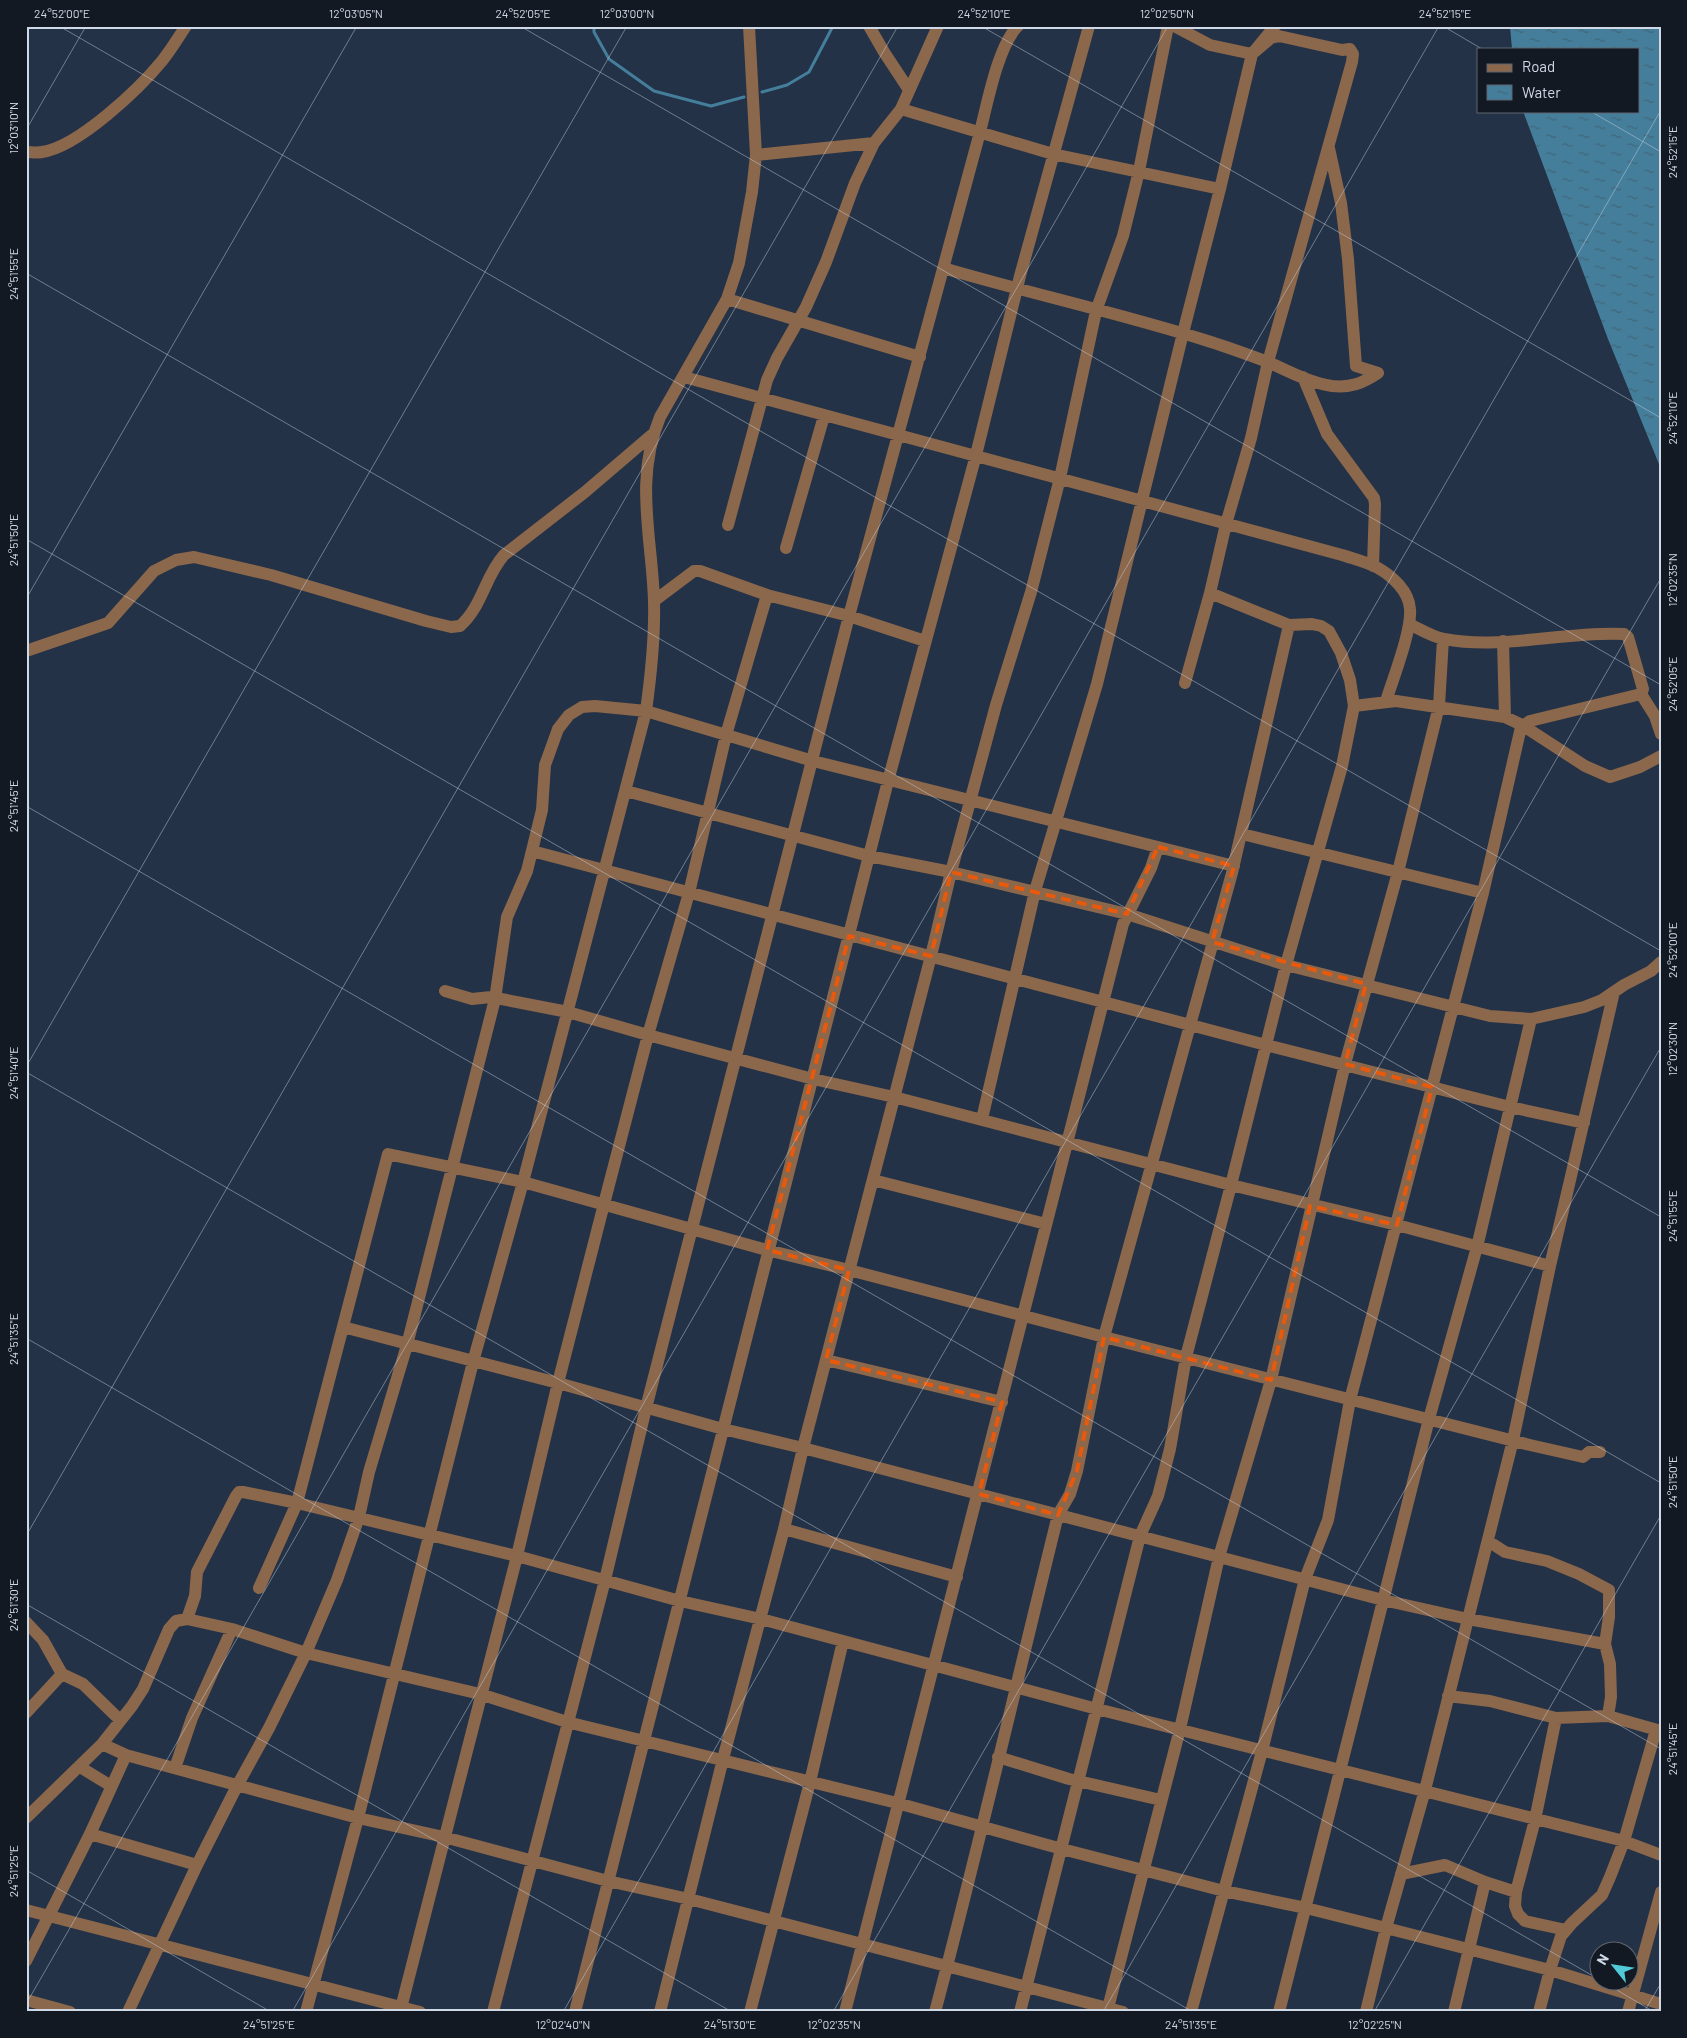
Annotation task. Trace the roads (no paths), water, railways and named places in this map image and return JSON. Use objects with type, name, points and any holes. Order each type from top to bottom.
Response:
[{"type":"street","points":[[26,152],[42,152],[61,146],[86,132],[132,92],[162,61],[186,26]]},
{"type":"street","points":[[306,2012],[431,1535],[473,1362],[606,871],[646,711],[651,675],[654,601],[646,519],[646,476],[654,433],[660,417],[727,299],[738,263],[752,192],[756,155],[749,26]]},
{"type":"street","points":[[870,26],[884,52],[909,90]]},
{"type":"street","points":[[728,525],[767,380],[777,358],[799,321],[826,262],[855,183],[874,143],[900,109],[938,26]]},
{"type":"street","points":[[493,2012],[605,1580],[646,1408],[849,616],[920,357],[990,90],[1005,47],[1018,26]]},
{"type":"street","points":[[575,2012],[888,781],[976,455],[1016,290],[1089,26]]},
{"type":"street","points":[[660,2012],[723,1759],[761,1619],[951,872],[972,800],[996,705],[1031,592],[1060,478],[1096,310],[1123,236],[1168,26]]},
{"type":"street","points":[[1174,26],[1210,45],[1252,54]]},
{"type":"street","points":[[982,1119],[1035,892],[1097,684],[1252,54],[1275,26]]},
{"type":"street","points":[[1185,683],[1210,593],[1226,524],[1251,438],[1268,362],[1353,54],[1350,49],[1342,50],[1279,36],[1271,38],[1252,54]]},
{"type":"street","points":[[900,109],[1053,154],[1220,189]]},
{"type":"street","points":[[756,155],[874,143]]},
{"type":"street","points":[[943,268],[1016,290],[1183,333],[1268,362],[1330,386],[1350,386],[1364,382],[1378,372],[1356,366],[1348,259],[1341,203],[1329,146]]},
{"type":"street","points":[[727,299],[920,357]]},
{"type":"street","points":[[684,376],[824,416],[899,434],[1142,500],[1373,566],[1396,582],[1406,594],[1410,608],[1409,624],[1386,701]]},
{"type":"street","points":[[1303,377],[1327,434],[1374,498],[1373,566]]},
{"type":"street","points":[[786,548],[824,416]]},
{"type":"street","points":[[26,651],[108,622],[154,572],[176,560],[194,557],[271,575],[426,621],[451,627],[460,626],[474,608],[497,563],[504,555],[585,492],[654,433]]},
{"type":"street","points":[[654,601],[694,571],[705,572],[767,595],[849,616],[925,641]]},
{"type":"street","points":[[1020,2012],[1080,1781],[1140,1536],[1158,1496],[1168,1459],[1186,1357],[1286,964],[1342,766],[1354,706],[1350,680],[1341,653],[1329,631],[1321,626],[1312,624],[1289,625],[1210,593]]},
{"type":"street","points":[[400,2009],[517,1556],[558,1383],[604,1204],[648,1035],[689,892],[726,736],[767,595]]},
{"type":"street","points":[[1409,624],[1443,639],[1462,641],[1503,641],[1624,634],[1628,637],[1641,680],[1643,689],[1641,694]]},
{"type":"street","points":[[935,2012],[983,1826],[998,1756],[1058,1515],[1070,1494],[1077,1471],[1104,1337],[1189,1023],[1234,866],[1289,625]]},
{"type":"street","points":[[1107,2010],[1180,1730],[1219,1557],[1271,1380],[1310,1206],[1345,1064],[1398,872],[1439,706],[1443,639]]},
{"type":"street","points":[[1503,641],[1505,717]]},
{"type":"street","points":[[1191,2012],[1262,1750],[1305,1579],[1328,1520],[1350,1400],[1483,893],[1522,725],[1530,720],[1641,694]]},
{"type":"street","points":[[1641,694],[1655,716],[1661,734]]},
{"type":"street","points":[[1354,706],[1386,701],[1439,706],[1505,717],[1522,725],[1584,766],[1610,777],[1640,767],[1661,756]]},
{"type":"street","points":[[128,2012],[197,1865],[237,1786],[270,1728],[306,1653],[337,1580],[359,1518],[369,1472],[407,1345],[454,1166],[495,999],[507,917],[527,871],[532,851],[542,810],[544,765],[558,729],[569,715],[582,707],[595,706],[646,711],[726,736],[888,781],[972,800],[1234,866]]},
{"type":"street","points":[[626,791],[794,834],[869,856],[951,872],[1127,914],[1286,964],[1490,1016],[1531,1019],[1584,1006],[1602,1000],[1651,971],[1661,962]]},
{"type":"street","points":[[1242,834],[1483,893]]},
{"type":"street","points":[[845,2012],[897,1803],[979,1494],[1103,1001],[1127,914],[1151,868],[1158,847]]},
{"type":"street","points":[[532,851],[773,914],[849,936],[1189,1023],[1266,1045],[1510,1107],[1584,1123]]},
{"type":"street","points":[[444,991],[472,999],[490,997],[568,1012],[813,1079],[982,1119],[1231,1186],[1396,1225],[1550,1266]]},
{"type":"street","points":[[1366,2012],[1386,1928],[1425,1790],[1513,1440],[1550,1266],[1614,992]]},
{"type":"street","points":[[1279,2012],[1429,1419],[1477,1247],[1531,1019]]},
{"type":"street","points":[[259,1588],[297,1503],[388,1154],[454,1166],[523,1182],[768,1250],[1350,1400],[1583,1457],[1589,1452],[1600,1452]]},
{"type":"street","points":[[873,1180],[1046,1224]]},
{"type":"street","points":[[343,1327],[558,1383],[723,1429],[803,1448],[1383,1600],[1468,1620],[1605,1644]]},
{"type":"street","points":[[826,1360],[1002,1402]]},
{"type":"street","points":[[187,1619],[195,1596],[197,1572],[239,1492],[297,1503],[517,1556],[680,1601],[761,1619],[1097,1709],[1624,1841],[1661,1854]]},
{"type":"street","points":[[784,1529],[957,1577]]},
{"type":"street","points":[[1488,1541],[1505,1552],[1547,1561],[1588,1578],[1609,1590],[1609,1617],[1605,1644],[1610,1672],[1611,1697],[1608,1716]]},
{"type":"street","points":[[26,1818],[102,1744],[144,1689],[169,1629],[176,1621],[187,1619],[232,1629],[306,1653],[480,1694],[567,1722],[897,1803],[1062,1849],[1224,1891],[1306,1908],[1550,1970],[1661,2004]]},
{"type":"street","points":[[26,1622],[42,1640],[62,1674],[82,1684],[120,1720]]},
{"type":"street","points":[[175,1768],[192,1718],[232,1629]]},
{"type":"street","points":[[750,2012],[810,1782],[843,1641]]},
{"type":"street","points":[[26,1713],[62,1674]]},
{"type":"street","points":[[1448,1696],[1490,1701],[1556,1718],[1608,1716],[1659,1730],[1624,1841],[1602,1896],[1561,1936],[1539,2012]]},
{"type":"street","points":[[1556,1718],[1535,1820],[1516,1892],[1515,1906],[1522,1919],[1528,1922],[1566,1930]]},
{"type":"street","points":[[102,1744],[126,1755],[358,1818],[444,1837],[608,1881],[689,1899],[947,1967],[1027,1986],[1107,2010],[1122,2012]]},
{"type":"street","points":[[26,1962],[47,1916],[90,1834],[126,1755]]},
{"type":"street","points":[[998,1756],[1080,1781],[1161,1800]]},
{"type":"street","points":[[80,1766],[111,1786]]},
{"type":"street","points":[[90,1834],[197,1865]]},
{"type":"street","points":[[1401,1874],[1445,1865],[1485,1882],[1516,1892]]},
{"type":"street","points":[[1454,2012],[1485,1882]]},
{"type":"street","points":[[1628,2012],[1661,1892]]},
{"type":"street","points":[[26,1910],[400,2009],[420,2012]]},
{"type":"street","points":[[26,2000],[70,2012]]},
{"type":"water","points":[[1510,26],[1661,26],[1661,469],[1608,339],[1523,112],[1640,112],[1640,48],[1512,48]]},
{"type":"waterway","points":[[594,26],[594,32],[609,59],[654,91],[711,106],[744,97]]},
{"type":"waterway","points":[[762,92],[787,85],[809,72],[833,26]]}]
